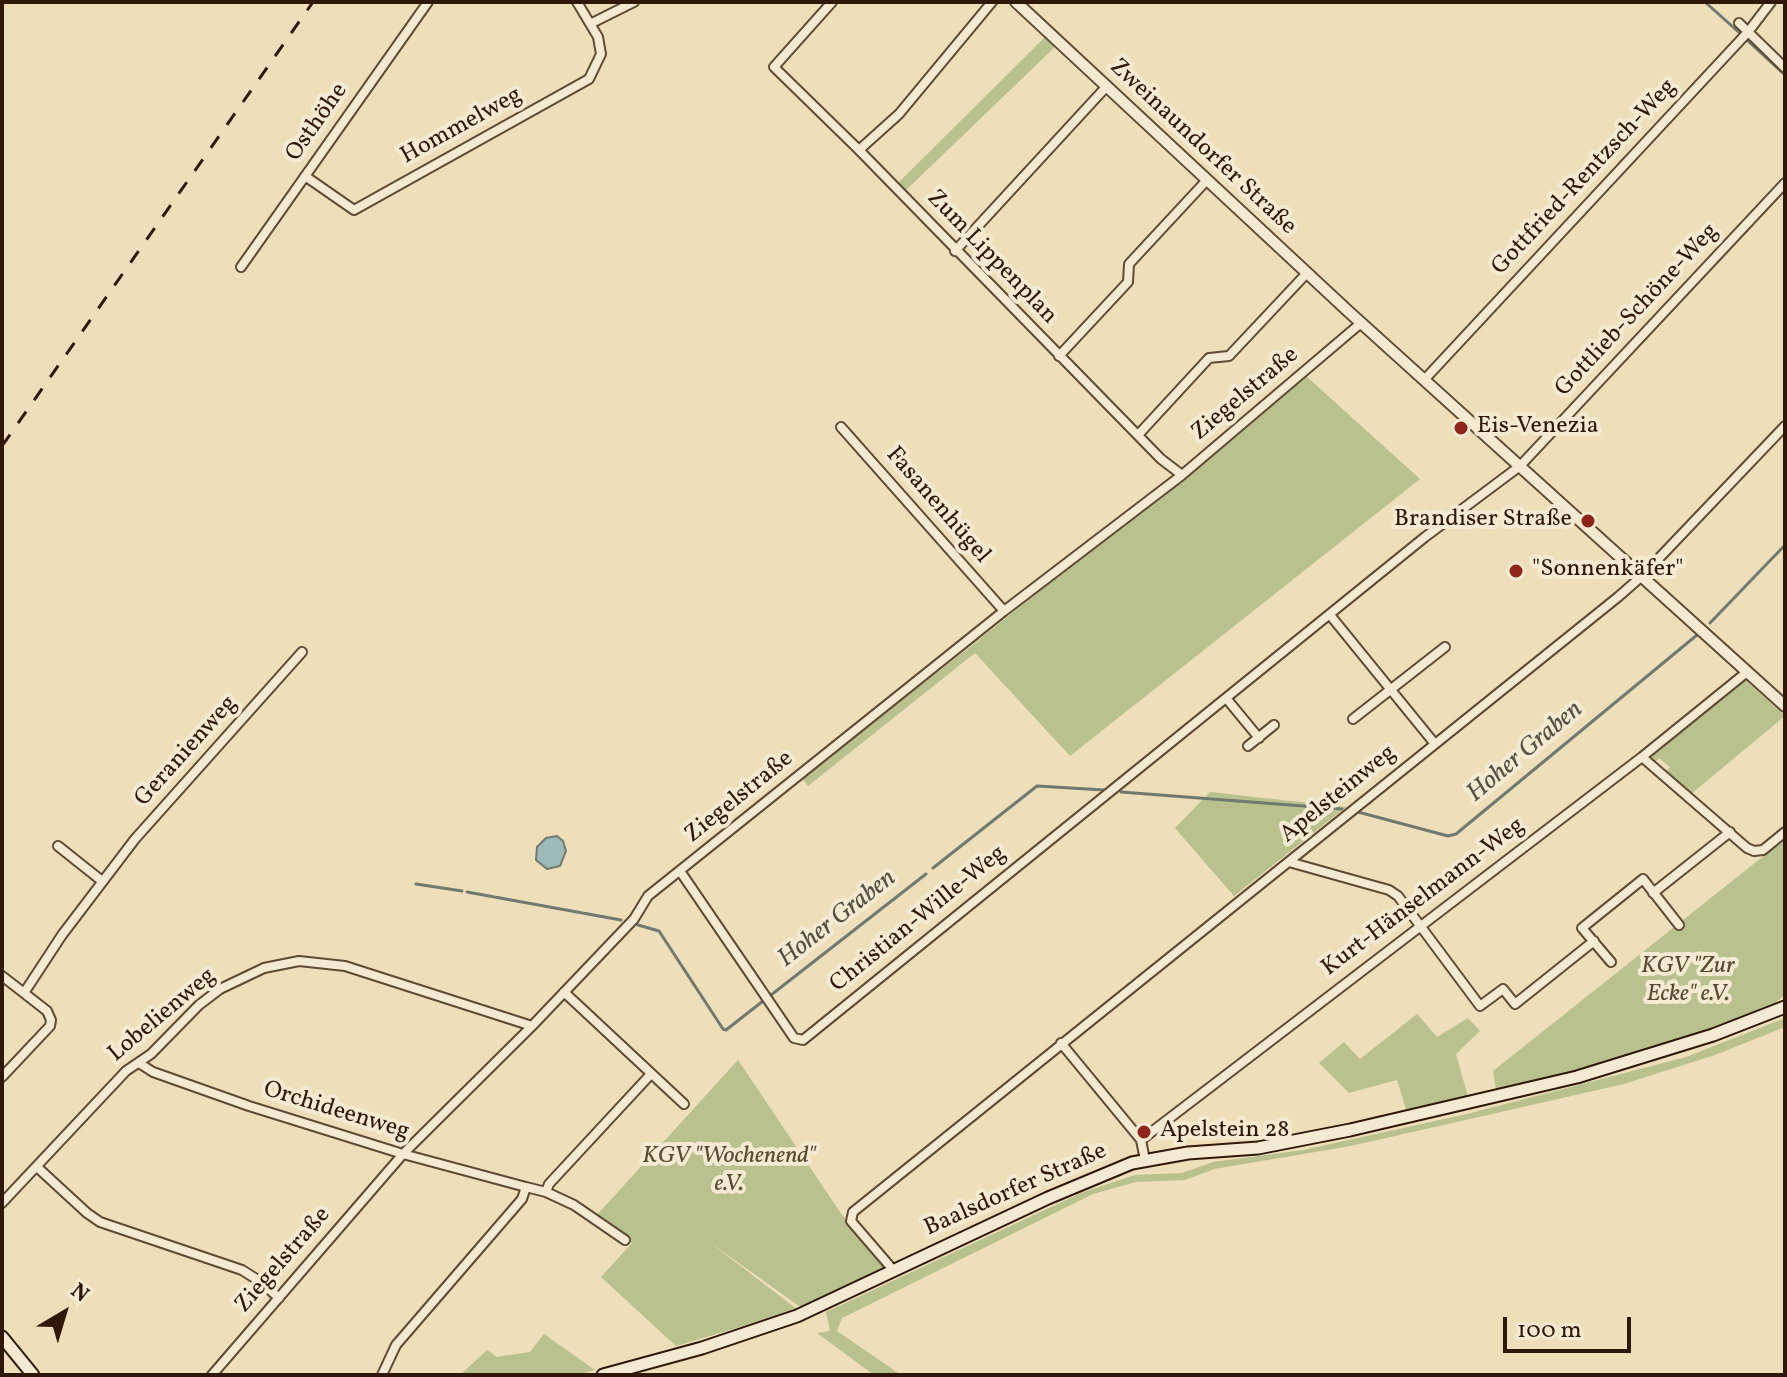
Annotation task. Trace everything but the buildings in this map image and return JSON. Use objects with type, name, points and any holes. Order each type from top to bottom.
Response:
[{"type":"main road","name":"Baalsdorfer Straße","points":[[603,1375],[702,1348],[797,1316],[1109,1171],[1145,1160],[1188,1153],[1258,1148],[1338,1133],[1577,1077],[1713,1035],[1785,1007]]},
{"type":"main road","points":[[2,1337],[33,1375]]},
{"type":"street","name":"Osthöhe","points":[[241,267],[428,2]]},
{"type":"street","points":[[577,2],[592,23],[634,2]]},
{"type":"street","name":"Zum Lippenplan","points":[[832,2],[774,67],[1161,459],[1182,475]]},
{"type":"street","points":[[859,150],[899,114],[992,2]]},
{"type":"street","name":"Zweinaundorfer Straße","points":[[1016,2],[1361,323]]},
{"type":"street","name":"Gottfried-Rentzsch-Weg","points":[[1425,379],[1748,32],[1771,2]]},
{"type":"street","name":"Hommelweg","points":[[305,176],[354,210],[589,79],[601,54],[592,23]]},
{"type":"street","points":[[1739,23],[1785,68]]},
{"type":"street","points":[[955,251],[1107,86]]},
{"type":"street","points":[[1059,356],[1128,282],[1129,264],[1207,180]]},
{"type":"street","name":"Gottlieb-Schöne-Weg","points":[[1520,466],[1785,183]]},
{"type":"street","points":[[1138,435],[1209,358],[1229,356],[1307,273]]},
{"type":"street","points":[[1361,323],[1785,706]]},
{"type":"street","name":"Ziegelstraße","points":[[212,1375],[403,1154],[634,919],[648,896],[1004,611],[1182,475],[1361,323]]},
{"type":"street","name":"Apelsteinweg","points":[[894,1271],[851,1221],[853,1212],[1642,576],[1785,426]]},
{"type":"street","name":"Fasanenhügel","points":[[841,427],[1004,611]]},
{"type":"street","name":"Christian-Wille-Weg","points":[[680,871],[794,1038],[803,1040],[1425,537],[1520,466]]},
{"type":"street","points":[[1330,615],[1435,744]]},
{"type":"street","points":[[1353,719],[1445,647]]},
{"type":"street","name":"Geranienweg","points":[[24,993],[102,881],[162,808],[302,652]]},
{"type":"street","name":"Kurt-Hänselmann-Weg","points":[[1141,1140],[1642,757],[1747,672]]},
{"type":"street","points":[[1226,698],[1259,738]]},
{"type":"street","points":[[1248,746],[1274,725]]},
{"type":"street","points":[[1642,757],[1754,851],[1763,850],[1785,832]]},
{"type":"street","points":[[1653,893],[1730,832]]},
{"type":"street","points":[[58,846],[102,881]]},
{"type":"street","points":[[1289,862],[1389,890],[1398,896],[1480,1006],[1503,989],[1515,1004],[1594,941]]},
{"type":"street","points":[[1611,962],[1582,928],[1643,879],[1679,925]]},
{"type":"street","name":"Lobelienweg","points":[[2,1203],[126,1071],[139,1063],[220,989],[254,972],[299,961],[345,966],[532,1026]]},
{"type":"street","points":[[2,976],[47,1011],[51,1020],[50,1026],[2,1077]]},
{"type":"street","points":[[564,992],[684,1104]]},
{"type":"street","points":[[1061,1043],[1141,1140],[1145,1160]]},
{"type":"street","name":"Orchideenweg","points":[[139,1063],[153,1072],[249,1106],[403,1154],[546,1192]]},
{"type":"street","points":[[625,1240],[574,1205],[546,1192],[549,1184],[651,1074]]},
{"type":"street","points":[[37,1167],[100,1222],[242,1270],[279,1298]]},
{"type":"street","points":[[382,1375],[396,1345],[522,1199],[526,1187]]},
{"type":"green space","points":[[1045,37],[1056,46],[904,192],[897,184]]},
{"type":"green space","points":[[1306,376],[1420,479],[1070,756],[975,653],[808,786],[802,778]]},
{"type":"green space","points":[[1744,679],[1785,716],[1691,794],[1666,772],[1670,767],[1659,758],[1655,762],[1652,753]]},
{"type":"green space","points":[[1210,792],[1346,807],[1234,896],[1175,828]]},
{"type":"green space","name":"KGV \"Zur Ecke\" e.V.","points":[[1785,839],[1785,994],[1770,1008],[1637,1054],[1565,1075],[1496,1090],[1493,1071]]},
{"type":"green space","points":[[1417,1014],[1437,1037],[1468,1018],[1480,1031],[1456,1054],[1468,1097],[1407,1112],[1397,1080],[1349,1093],[1319,1063],[1344,1042],[1360,1059]]},
{"type":"green space","points":[[1785,1018],[1785,1027],[1715,1055],[1624,1084],[1351,1146],[1214,1169],[1185,1180],[1136,1182],[1093,1194],[842,1318],[837,1331],[901,1375],[874,1375],[817,1333],[830,1331],[826,1312],[1081,1193],[1135,1175],[1182,1173],[1213,1162],[1303,1150],[1467,1114],[1686,1057]]},
{"type":"green space","name":"KGV \"Wochenend\" e.V.","points":[[738,1060],[842,1215],[886,1263],[885,1270],[803,1309],[708,1241],[798,1310],[676,1346],[601,1277],[632,1243],[596,1216]]},
{"type":"green space","points":[[544,1334],[595,1370],[575,1375],[460,1375],[487,1350],[497,1357],[530,1352]]},
{"type":"water","points":[[557,836],[563,841],[566,851],[560,866],[547,869],[536,860],[537,847],[546,838]]},
{"type":"waterway","name":"Hoher Graben","points":[[1705,2],[1742,35]]},
{"type":"waterway","name":"Hoher Graben","points":[[1748,41],[1785,75]]},
{"type":"waterway","name":"Hoher Graben","points":[[1710,623],[1785,545]]},
{"type":"waterway","name":"Hoher Graben","points":[[1358,812],[1448,836],[1456,834],[1697,635]]},
{"type":"waterway","name":"Hoher Graben","points":[[933,868],[1037,786],[1104,790]]},
{"type":"waterway","name":"Hoher Graben","points":[[1121,792],[1342,809]]},
{"type":"waterway","name":"Hoher Graben","points":[[771,995],[926,874]]},
{"type":"waterway","name":"Hoher Graben","points":[[416,884],[462,891]]},
{"type":"waterway","name":"Hoher Graben","points":[[467,892],[621,920]]},
{"type":"waterway","name":"Hoher Graben","points":[[638,925],[659,931],[723,1029],[726,1030],[763,1001]]},
{"type":"railway","points":[[2,446],[313,2]]},
{"type":"place","name":"Eis-Venezia","points":[[1461,428]]},
{"type":"place","name":"Brandiser Straße","points":[[1588,521]]},
{"type":"place","name":"\"Sonnenkäfer\"","points":[[1516,571]]},
{"type":"place","name":"Apelstein 28","points":[[1144,1132]]}]
